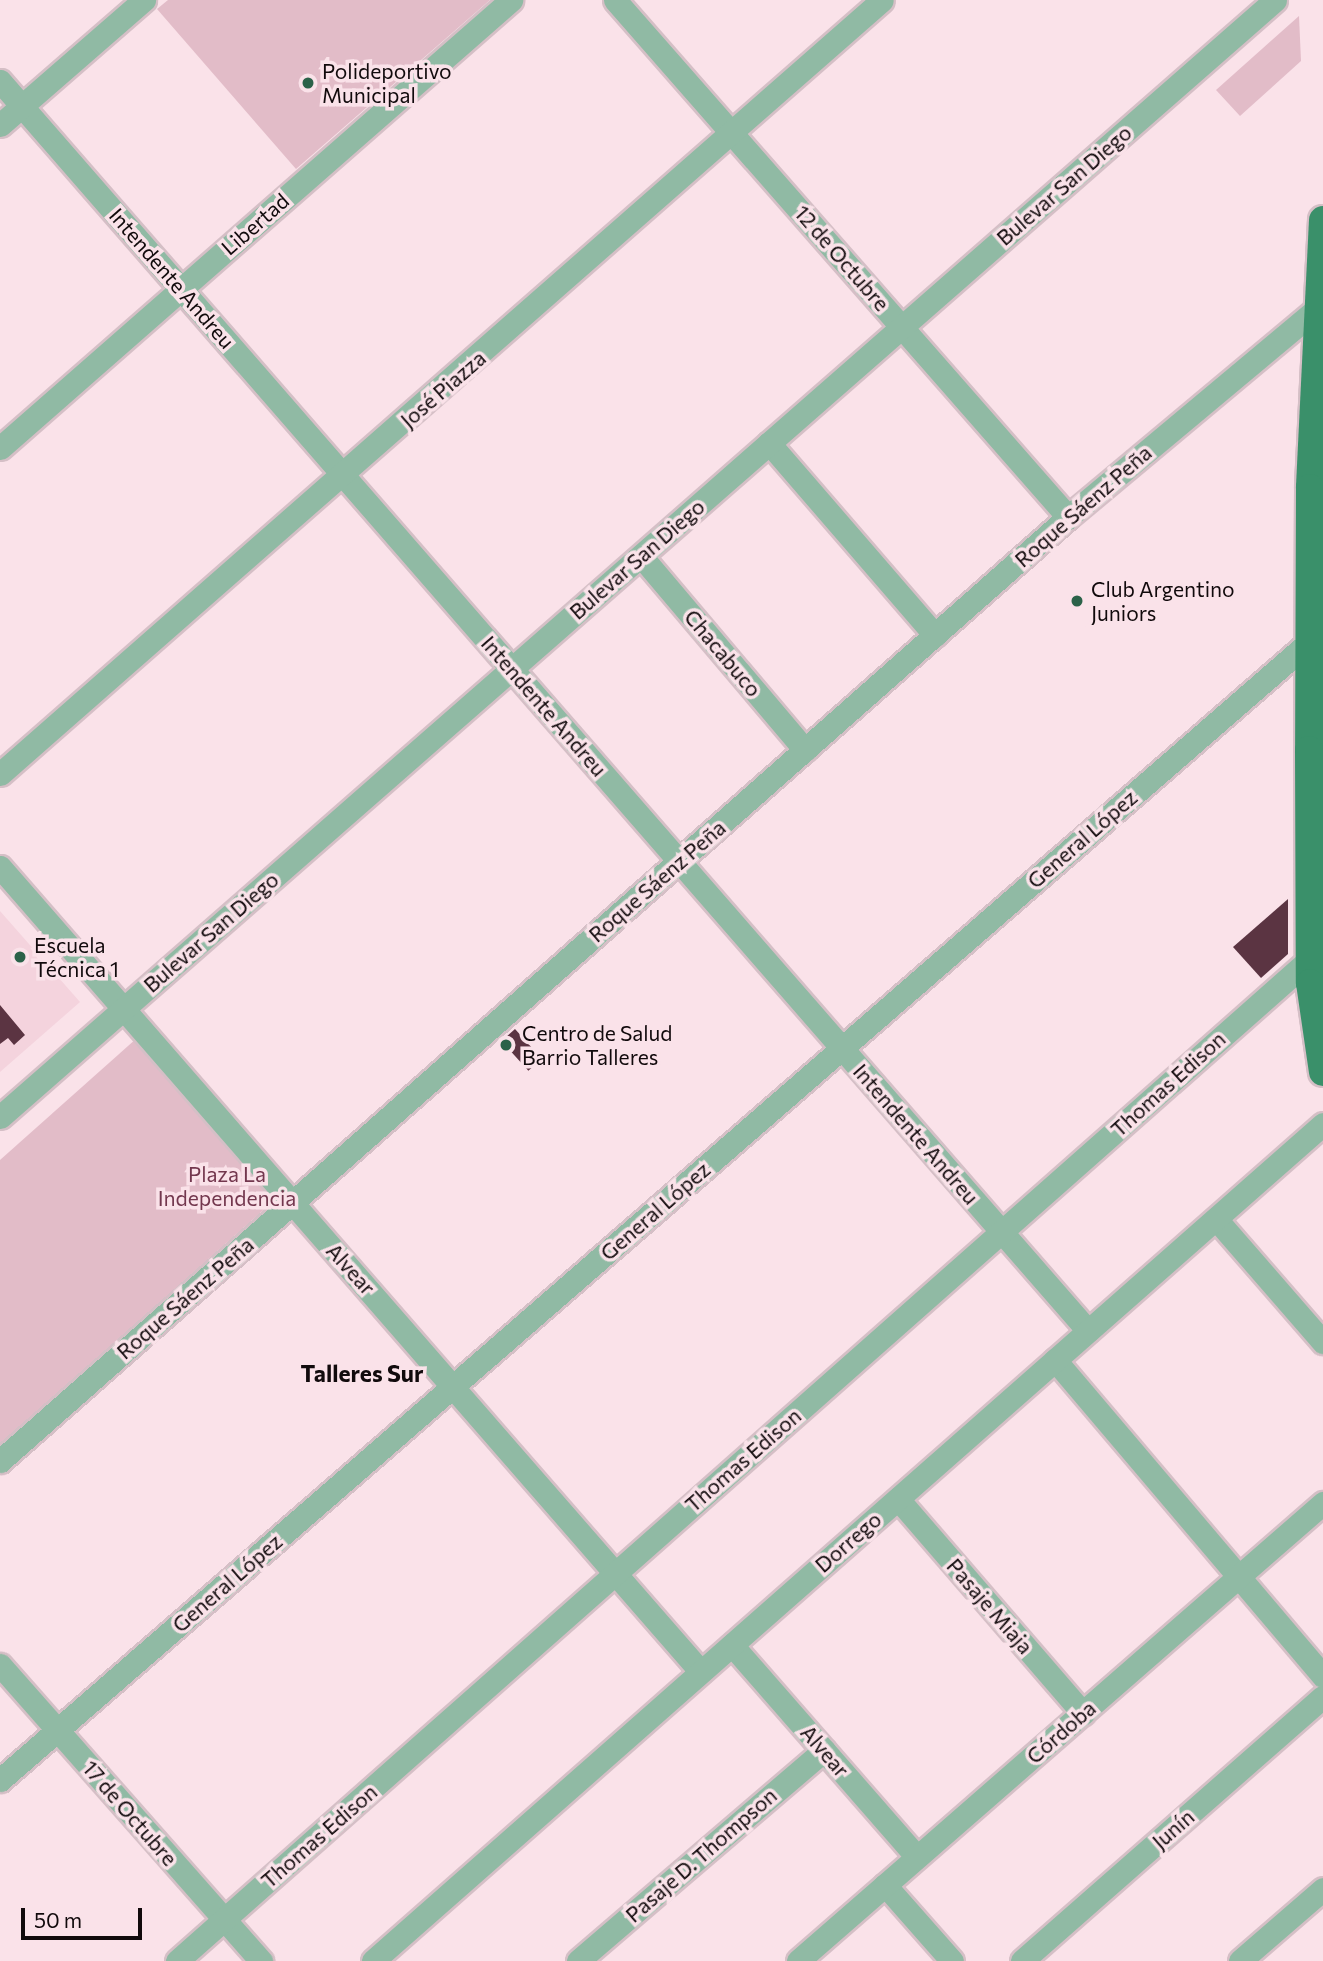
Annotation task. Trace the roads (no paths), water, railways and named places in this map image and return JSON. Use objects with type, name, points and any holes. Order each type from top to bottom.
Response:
[{"type":"main road","points":[[1323,220],[1309,642],[1316,756],[1310,959],[1312,1021],[1323,1072]]},
{"type":"street","points":[[0,125],[144,0]]},
{"type":"street","name":"Libertad","points":[[0,449],[180,288],[511,0]]},
{"type":"street","name":"12 de Octubre","points":[[615,0],[1068,517]]},
{"type":"street","name":"José Piazza","points":[[0,774],[734,135],[882,0]]},
{"type":"street","name":"Bulevar San Diego","points":[[0,1117],[1275,0]]},
{"type":"street","name":"Intendente Andreu","points":[[0,81],[1088,1331]]},
{"type":"street","name":"Roque Sáenz Peña","points":[[0,1461],[1068,517],[1319,307]]},
{"type":"street","points":[[769,443],[935,635]]},
{"type":"street","name":"Chacabuco","points":[[640,556],[805,750]]},
{"type":"street","name":"General López","points":[[0,1780],[1309,642]]},
{"type":"street","name":"Alvear","points":[[0,867],[617,1572],[701,1672]]},
{"type":"street","name":"Thomas Edison","points":[[177,1961],[1310,959]]},
{"type":"street","name":"Dorrego","points":[[373,1961],[1323,1124]]},
{"type":"street","points":[[1216,1219],[1323,1342]]},
{"type":"street","points":[[1055,1360],[1323,1676]]},
{"type":"street","name":"Pasaje Miaja","points":[[898,1499],[1083,1713]]},
{"type":"street","name":"Córdoba","points":[[798,1961],[1323,1503]]},
{"type":"street","name":"Alvear","points":[[732,1645],[918,1857]]},
{"type":"street","name":"17 de Octubre","points":[[0,1665],[261,1961]]},
{"type":"street","name":"Junín","points":[[1022,1961],[1323,1697]]},
{"type":"street","name":"Pasaje D. Thompson","points":[[578,1961],[824,1750]]},
{"type":"street","points":[[885,1885],[952,1961]]},
{"type":"street","points":[[1240,1961],[1323,1889]]},
{"type":"place","name":"Polideportivo Municipal","points":[[308,83]]},
{"type":"place","name":"Club Argentino Juniors","points":[[1077,601]]},
{"type":"place","name":"Escuela Técnica 1","points":[[20,957]]},
{"type":"place","name":"Centro de Salud Barrio Talleres","points":[[506,1045]]},
{"type":"district","name":"Talleres Sur","points":[[362,1373]]},
{"type":"park label","name":"Plaza La Independencia","points":[[227,1186]]}]
